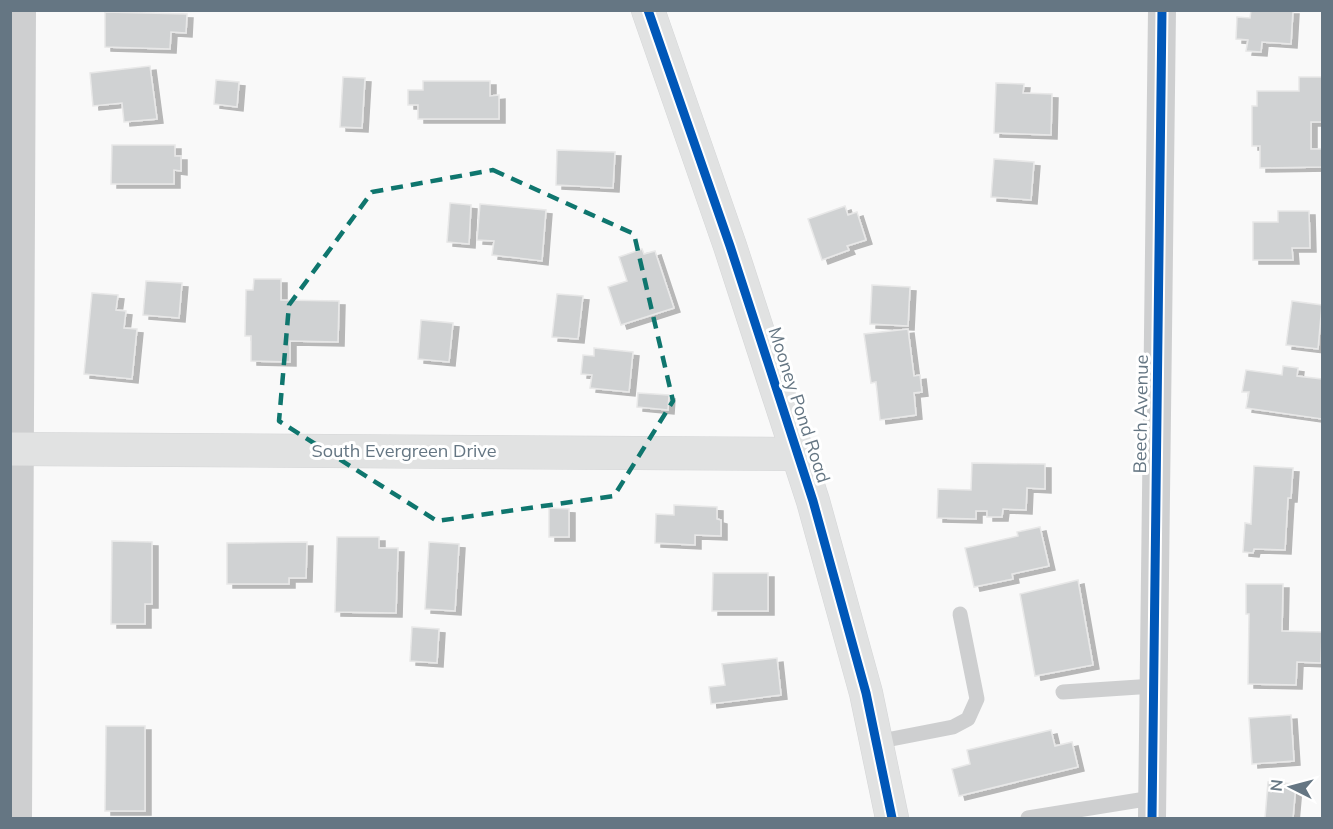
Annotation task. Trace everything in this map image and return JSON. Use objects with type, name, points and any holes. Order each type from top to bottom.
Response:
[{"type":"street","points":[[18,819],[16,449],[22,10]]},
{"type":"street","name":"Mooney Pond Road","points":[[648,10],[730,246],[813,501],[858,664],[892,819]]},
{"type":"street","name":"Beech Avenue","points":[[1152,808],[1162,10]]},
{"type":"street","name":"South Evergreen Drive","points":[[16,449],[798,454]]},
{"type":"lane","points":[[876,742],[953,727],[968,719],[977,699],[960,614]]},
{"type":"lane","points":[[1063,693],[1154,686]]},
{"type":"lane","points":[[1028,819],[1152,808]]},
{"type":"highlighted area","points":[[493,170],[634,234],[673,401],[614,496],[437,521],[279,421],[289,305],[372,192]]},
{"type":"building","points":[[1251,10],[1293,10],[1291,44],[1262,42],[1261,52],[1246,51],[1248,40],[1236,39],[1237,17],[1250,18]]},
{"type":"building","points":[[105,12],[187,14],[186,33],[171,32],[170,49],[105,47]]},
{"type":"building","points":[[150,66],[157,119],[124,122],[122,103],[93,106],[90,73]]},
{"type":"building","points":[[343,77],[365,78],[362,128],[340,127]]},
{"type":"building","points":[[1299,77],[1322,77],[1322,122],[1311,122],[1311,149],[1322,149],[1322,167],[1260,168],[1260,146],[1252,146],[1252,106],[1257,106],[1257,91],[1299,91]]},
{"type":"building","points":[[216,80],[239,82],[237,107],[214,104]]},
{"type":"building","points":[[423,81],[490,81],[490,96],[499,95],[499,119],[418,119],[418,105],[408,105],[408,90],[423,90]]},
{"type":"building","points":[[996,83],[1024,84],[1023,93],[1052,94],[1051,135],[994,133]]},
{"type":"building","points":[[112,145],[175,145],[175,156],[181,156],[181,171],[174,170],[174,184],[111,184]]},
{"type":"building","points":[[557,150],[615,152],[613,188],[556,185]]},
{"type":"building","points":[[994,159],[1034,162],[1031,200],[991,197]]},
{"type":"building","points":[[450,203],[471,205],[469,244],[447,242]]},
{"type":"building","points":[[480,204],[546,210],[542,261],[492,255],[494,241],[477,240]]},
{"type":"building","points":[[845,206],[848,215],[857,212],[866,240],[847,246],[849,250],[822,260],[808,219]]},
{"type":"building","points":[[1278,211],[1309,211],[1310,248],[1292,248],[1293,260],[1253,260],[1253,222],[1278,222]]},
{"type":"building","points":[[642,249],[644,254],[655,251],[674,308],[621,325],[608,287],[627,281],[619,257]]},
{"type":"building","points":[[254,279],[281,279],[281,300],[339,301],[338,342],[290,341],[290,362],[251,361],[251,336],[245,336],[246,290],[253,290]]},
{"type":"building","points":[[146,281],[182,283],[179,318],[143,315]]},
{"type":"building","points":[[872,285],[910,287],[908,326],[870,324]]},
{"type":"building","points":[[92,293],[118,295],[116,310],[126,311],[124,328],[137,329],[132,379],[84,374]]},
{"type":"building","points":[[557,294],[583,296],[578,339],[552,337]]},
{"type":"building","points":[[1292,301],[1322,305],[1318,349],[1286,345]]},
{"type":"building","points":[[421,320],[453,323],[449,362],[418,359]]},
{"type":"building","points":[[908,329],[914,376],[920,375],[922,392],[914,393],[916,415],[880,420],[876,382],[871,383],[864,334]]},
{"type":"building","points":[[594,348],[633,352],[629,392],[590,388],[592,375],[581,374],[583,355],[594,356]]},
{"type":"building","points":[[1283,366],[1298,368],[1297,376],[1322,379],[1322,419],[1246,408],[1249,392],[1242,392],[1246,370],[1282,375]]},
{"type":"building","points":[[638,393],[669,395],[668,410],[637,407]]},
{"type":"building","points":[[972,463],[1045,464],[1045,489],[1027,488],[1026,510],[1003,509],[1002,517],[987,517],[987,511],[976,511],[976,519],[937,518],[938,489],[971,490]]},
{"type":"building","points":[[1254,466],[1293,468],[1291,498],[1288,498],[1285,550],[1254,549],[1253,553],[1243,552],[1245,523],[1251,524]]},
{"type":"building","points":[[674,505],[717,507],[717,519],[721,520],[721,536],[695,535],[695,545],[655,543],[656,514],[674,515]]},
{"type":"building","points":[[549,508],[569,509],[569,537],[549,537]]},
{"type":"building","points":[[1040,527],[1049,566],[1012,574],[1013,579],[974,587],[965,548],[1018,536],[1017,532]]},
{"type":"building","points":[[337,537],[379,537],[379,548],[398,548],[396,613],[335,612]]},
{"type":"building","points":[[112,541],[152,542],[152,604],[145,604],[145,624],[111,624]]},
{"type":"building","points":[[307,542],[306,578],[289,578],[289,584],[227,584],[227,543]]},
{"type":"building","points":[[429,542],[459,544],[455,611],[425,609]]},
{"type":"building","points":[[713,573],[768,573],[768,611],[712,611]]},
{"type":"building","points":[[1078,580],[1093,665],[1035,676],[1020,594]]},
{"type":"building","points":[[1246,584],[1283,584],[1282,631],[1322,632],[1321,663],[1297,662],[1296,685],[1248,684],[1249,614],[1246,614]]},
{"type":"building","points":[[412,627],[439,629],[437,663],[410,661]]},
{"type":"building","points":[[777,658],[781,695],[711,704],[709,687],[725,685],[722,664]]},
{"type":"building","points":[[1291,715],[1294,761],[1252,764],[1249,718]]},
{"type":"building","points":[[106,726],[145,726],[145,811],[105,811]]},
{"type":"building","points":[[1051,730],[1055,746],[1072,742],[1078,767],[959,796],[952,769],[970,764],[967,750]]},
{"type":"building","points":[[1268,782],[1296,784],[1293,818],[1265,818]]},
{"type":"cycle path","points":[[648,10],[730,246],[813,501],[866,693],[892,818]]},
{"type":"cycle path","points":[[1152,818],[1162,10]]}]
